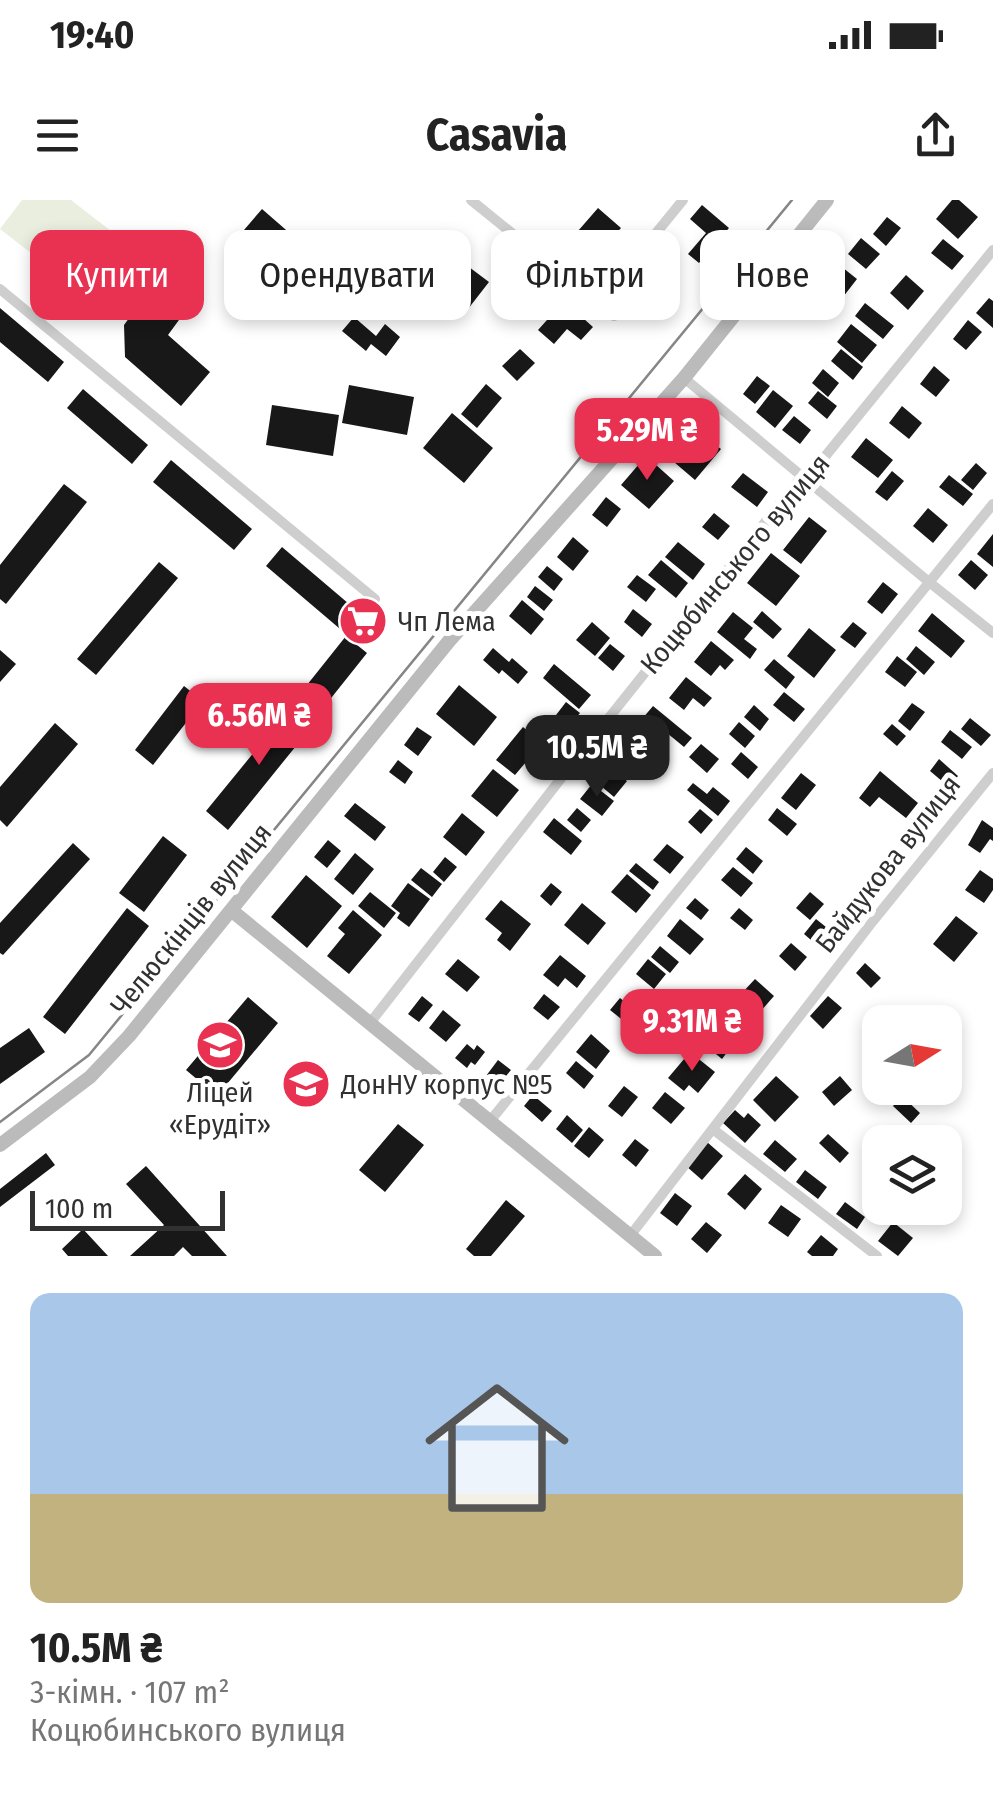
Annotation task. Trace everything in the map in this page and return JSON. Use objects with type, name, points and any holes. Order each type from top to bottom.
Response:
[{"type":"main road","name":"Челюскінців вулиця","points":[[0,1145],[90,1077],[130,1036],[449,641],[684,378],[826,200]]},
{"type":"main road","points":[[230,910],[655,1256]]},
{"type":"street","points":[[471,200],[509,230]]},
{"type":"street","points":[[659,230],[683,200]]},
{"type":"street","name":"Коцюбинського вулиця","points":[[370,1023],[802,476],[823,459],[993,250]]},
{"type":"street","points":[[0,289],[375,599]]},
{"type":"street","points":[[684,378],[993,633]]},
{"type":"street","points":[[490,1121],[993,504]]},
{"type":"street","name":"Байдукова вулиця","points":[[630,1236],[993,773]]},
{"type":"street","points":[[714,1130],[877,1256]]},
{"type":"shaded area","points":[[22,200],[71,200],[110,230],[30,230],[30,252],[0,229]]},
{"type":"building","points":[[952,200],[959,200],[978,217],[958,239],[936,219]]},
{"type":"building","points":[[702,205],[729,228],[703,230],[690,219]]},
{"type":"building","points":[[598,208],[621,228],[619,230],[579,230]]},
{"type":"building","points":[[262,209],[286,230],[244,230]]},
{"type":"building","points":[[887,217],[901,228],[886,246],[873,234]]},
{"type":"building","points":[[861,238],[880,254],[866,269],[848,254]]},
{"type":"building","points":[[943,239],[964,256],[952,270],[931,253]]},
{"type":"building","points":[[700,240],[699,263],[688,254]]},
{"type":"building","points":[[471,268],[489,282],[471,305]]},
{"type":"building","points":[[845,269],[857,279],[845,294]]},
{"type":"building","points":[[906,275],[924,291],[908,310],[890,293]]},
{"type":"building","points":[[989,298],[993,301],[993,328],[976,313]]},
{"type":"building","points":[[865,303],[894,326],[883,339],[855,316]]},
{"type":"building","points":[[0,308],[64,362],[48,382],[0,342]]},
{"type":"building","points":[[128,320],[179,320],[168,335],[210,372],[181,406],[125,357],[124,325]]},
{"type":"building","points":[[351,320],[357,320],[376,336],[385,324],[400,337],[386,356],[371,344],[366,351],[342,331]]},
{"type":"building","points":[[547,320],[585,320],[593,327],[581,340],[567,329],[554,344],[538,330]]},
{"type":"building","points":[[968,320],[982,332],[966,350],[953,339]]},
{"type":"building","points":[[851,324],[877,345],[862,363],[837,342]]},
{"type":"building","points":[[520,349],[535,363],[517,381],[502,366]]},
{"type":"building","points":[[841,349],[863,367],[853,380],[831,361]]},
{"type":"building","points":[[934,366],[950,380],[936,397],[920,384]]},
{"type":"building","points":[[823,369],[839,383],[828,397],[812,383]]},
{"type":"building","points":[[757,376],[770,386],[755,404],[743,394]]},
{"type":"building","points":[[486,384],[502,398],[477,428],[461,414]]},
{"type":"building","points":[[349,385],[414,397],[407,435],[342,423]]},
{"type":"building","points":[[83,389],[148,445],[132,464],[67,408]]},
{"type":"building","points":[[773,390],[793,406],[775,428],[756,412]]},
{"type":"building","points":[[818,391],[837,406],[827,419],[808,403]]},
{"type":"building","points":[[272,405],[339,415],[333,456],[266,445]]},
{"type":"building","points":[[902,406],[922,423],[909,439],[889,423]]},
{"type":"building","points":[[452,413],[493,448],[464,483],[423,448]]},
{"type":"building","points":[[794,416],[811,430],[800,444],[782,430]]},
{"type":"building","points":[[699,431],[721,449],[695,480],[674,462]]},
{"type":"building","points":[[866,438],[893,460],[878,478],[851,457]]},
{"type":"building","points":[[646,456],[674,481],[649,509],[621,485]]},
{"type":"building","points":[[171,460],[252,529],[234,550],[153,482]]},
{"type":"building","points":[[976,463],[987,473],[973,490],[961,480]]},
{"type":"building","points":[[892,471],[904,481],[887,501],[875,492]]},
{"type":"building","points":[[743,473],[768,492],[757,507],[731,487]]},
{"type":"building","points":[[949,475],[973,494],[963,506],[939,487]]},
{"type":"building","points":[[64,484],[87,502],[6,604],[0,599],[0,565]]},
{"type":"building","points":[[606,497],[621,509],[607,527],[592,515]]},
{"type":"building","points":[[928,508],[948,525],[933,543],[913,526]]},
{"type":"building","points":[[714,513],[730,526],[718,540],[702,527]]},
{"type":"building","points":[[809,517],[827,531],[801,564],[783,550]]},
{"type":"building","points":[[993,534],[993,567],[977,554]]},
{"type":"building","points":[[573,537],[589,551],[573,571],[557,557]]},
{"type":"building","points":[[678,542],[705,564],[693,580],[665,557]]},
{"type":"building","points":[[282,547],[362,615],[346,634],[266,566]]},
{"type":"building","points":[[771,553],[800,576],[776,606],[747,583]]},
{"type":"building","points":[[661,560],[688,583],[676,598],[648,575]]},
{"type":"building","points":[[971,560],[988,575],[975,590],[958,575]]},
{"type":"building","points":[[159,562],[178,578],[96,675],[77,659]]},
{"type":"building","points":[[547,566],[563,579],[554,591],[538,577]]},
{"type":"building","points":[[637,575],[656,589],[646,602],[627,587]]},
{"type":"building","points":[[883,582],[898,594],[882,614],[867,602]]},
{"type":"building","points":[[535,586],[553,600],[544,611],[527,597]]},
{"type":"building","points":[[522,600],[544,619],[531,635],[509,616]]},
{"type":"building","points":[[633,609],[652,624],[642,637],[624,622]]},
{"type":"building","points":[[762,611],[782,629],[773,639],[753,622]]},
{"type":"building","points":[[733,612],[753,628],[744,639],[757,649],[750,659],[717,632]]},
{"type":"building","points":[[932,613],[965,641],[951,658],[918,631]]},
{"type":"building","points":[[592,622],[610,638],[595,656],[576,640]]},
{"type":"building","points":[[853,622],[867,633],[855,648],[840,637]]},
{"type":"building","points":[[809,628],[836,650],[814,678],[787,656]]},
{"type":"building","points":[[346,636],[367,653],[320,712],[299,695]]},
{"type":"building","points":[[711,641],[734,660],[725,670],[720,665],[711,676],[694,662]]},
{"type":"building","points":[[610,644],[625,656],[613,671],[598,658]]},
{"type":"building","points":[[916,646],[935,662],[924,675],[906,659]]},
{"type":"building","points":[[493,648],[528,672],[518,684],[483,660]]},
{"type":"building","points":[[0,650],[16,664],[0,682]]},
{"type":"building","points":[[897,656],[917,672],[905,687],[885,672]]},
{"type":"building","points":[[774,659],[795,677],[786,689],[764,670]]},
{"type":"building","points":[[554,664],[591,695],[579,709],[543,678]]},
{"type":"building","points":[[686,677],[712,698],[704,707],[693,698],[684,710],[669,698]]},
{"type":"building","points":[[459,685],[497,717],[474,746],[436,714]]},
{"type":"building","points":[[184,686],[203,701],[153,765],[135,750]]},
{"type":"building","points":[[784,692],[805,709],[794,722],[773,705]]},
{"type":"building","points":[[566,702],[580,713],[566,730],[553,719]]},
{"type":"building","points":[[912,703],[925,712],[910,731],[898,721]]},
{"type":"building","points":[[754,705],[769,719],[760,731],[744,717]]},
{"type":"building","points":[[653,706],[692,738],[684,747],[667,733],[662,739],[655,732],[651,737],[637,725]]},
{"type":"building","points":[[291,707],[313,725],[228,830],[206,811]]},
{"type":"building","points":[[970,718],[991,735],[981,746],[961,729]]},
{"type":"building","points":[[739,722],[755,736],[745,748],[729,734]]},
{"type":"building","points":[[55,723],[78,744],[7,827],[0,820],[0,787]]},
{"type":"building","points":[[892,724],[906,736],[897,746],[883,734]]},
{"type":"building","points":[[417,727],[432,737],[418,756],[404,745]]},
{"type":"building","points":[[523,727],[542,743],[515,775],[496,760]]},
{"type":"building","points":[[950,730],[972,747],[962,759],[941,742]]},
{"type":"building","points":[[623,743],[644,761],[631,777],[610,759]]},
{"type":"building","points":[[701,744],[719,759],[707,773],[689,757]]},
{"type":"building","points":[[741,752],[758,767],[748,779],[731,764]]},
{"type":"building","points":[[939,759],[958,776],[949,787],[930,771]]},
{"type":"building","points":[[398,760],[413,772],[405,784],[389,772]]},
{"type":"building","points":[[602,760],[627,781],[614,797],[589,776]]},
{"type":"building","points":[[493,769],[519,790],[497,817],[471,796]]},
{"type":"building","points":[[880,771],[918,803],[906,818],[879,797],[870,807],[859,798]]},
{"type":"building","points":[[801,773],[816,785],[796,810],[781,798]]},
{"type":"building","points":[[693,783],[707,794],[713,787],[730,801],[718,816],[687,790]]},
{"type":"building","points":[[592,784],[614,801],[602,816],[580,799]]},
{"type":"building","points":[[355,803],[386,827],[375,841],[344,816]]},
{"type":"building","points":[[577,808],[591,820],[581,832],[567,820]]},
{"type":"building","points":[[777,808],[797,824],[787,836],[768,820]]},
{"type":"building","points":[[700,809],[713,820],[701,834],[688,822]]},
{"type":"building","points":[[462,813],[485,832],[466,856],[443,837]]},
{"type":"building","points":[[554,818],[582,841],[571,855],[543,832]]},
{"type":"building","points":[[982,820],[993,828],[993,841],[990,839],[980,853],[968,845]]},
{"type":"building","points":[[163,836],[187,855],[144,912],[119,893]]},
{"type":"building","points":[[328,840],[341,851],[327,868],[314,857]]},
{"type":"building","points":[[73,843],[90,859],[3,955],[0,923]]},
{"type":"building","points":[[667,844],[684,857],[670,874],[653,860]]},
{"type":"building","points":[[746,847],[763,861],[753,874],[736,859]]},
{"type":"building","points":[[355,853],[374,869],[353,895],[334,879]]},
{"type":"building","points":[[445,857],[457,867],[444,882],[433,872]]},
{"type":"building","points":[[636,863],[659,882],[653,890],[629,871]]},
{"type":"building","points":[[733,867],[753,883],[741,897],[721,880]]},
{"type":"building","points":[[421,868],[442,884],[432,897],[411,880]]},
{"type":"building","points":[[980,870],[993,879],[993,890],[984,903],[965,890]]},
{"type":"building","points":[[627,874],[651,895],[636,913],[611,892]]},
{"type":"building","points":[[306,875],[342,906],[307,948],[271,917]]},
{"type":"building","points":[[408,883],[430,899],[409,927],[397,918],[400,913],[391,906]]},
{"type":"building","points":[[551,883],[562,892],[551,906],[540,896]]},
{"type":"building","points":[[370,892],[396,913],[384,928],[358,906]]},
{"type":"building","points":[[810,892],[824,904],[810,920],[796,908]]},
{"type":"building","points":[[695,898],[709,910],[701,920],[686,908]]},
{"type":"building","points":[[501,900],[531,924],[510,951],[497,940],[502,933],[485,919]]},
{"type":"building","points":[[582,903],[606,923],[588,945],[564,925]]},
{"type":"building","points":[[127,908],[149,926],[65,1034],[43,1017]]},
{"type":"building","points":[[739,908],[753,920],[745,930],[730,918]]},
{"type":"building","points":[[353,910],[382,935],[349,974],[327,956],[345,934],[338,928]]},
{"type":"building","points":[[956,916],[978,933],[954,962],[933,944]]},
{"type":"building","points":[[680,919],[704,939],[690,955],[667,936]]},
{"type":"building","points":[[816,919],[831,931],[818,946],[804,934]]},
{"type":"building","points":[[791,943],[807,957],[795,971],[779,956]]},
{"type":"building","points":[[660,946],[679,962],[670,973],[651,957]]},
{"type":"building","points":[[560,955],[586,976],[577,988],[565,978],[558,987],[543,975]]},
{"type":"building","points":[[458,959],[480,977],[467,992],[445,974]]},
{"type":"building","points":[[648,959],[666,974],[654,989],[636,974]]},
{"type":"building","points":[[865,963],[881,978],[871,988],[856,973]]},
{"type":"building","points":[[755,979],[774,996],[761,1011],[741,994]]},
{"type":"building","points":[[544,994],[560,1007],[548,1020],[533,1008]]},
{"type":"building","points":[[422,996],[433,1005],[419,1022],[408,1014]]},
{"type":"building","points":[[828,996],[842,1008],[823,1029],[810,1016]]},
{"type":"building","points":[[248,997],[278,1023],[217,1096],[186,1070]]},
{"type":"building","points":[[620,998],[635,1010],[625,1022],[610,1010]]},
{"type":"building","points":[[728,1000],[755,1022],[746,1032],[720,1010]]},
{"type":"building","points":[[443,1010],[461,1025],[446,1042],[429,1028]]},
{"type":"building","points":[[707,1021],[734,1043],[722,1059],[694,1036]]},
{"type":"building","points":[[29,1028],[45,1052],[0,1084],[0,1048]]},
{"type":"building","points":[[591,1034],[610,1051],[596,1069],[576,1052]]},
{"type":"building","points":[[467,1044],[474,1050],[477,1045],[485,1052],[475,1065],[471,1062],[467,1068],[455,1058]]},
{"type":"building","points":[[690,1052],[715,1072],[698,1093],[689,1085],[684,1091],[668,1078]]},
{"type":"building","points":[[498,1060],[511,1070],[495,1089],[483,1080]]},
{"type":"building","points":[[576,1061],[594,1076],[584,1089],[566,1073]]},
{"type":"building","points":[[776,1076],[799,1097],[775,1122],[753,1100]]},
{"type":"building","points":[[840,1076],[852,1090],[834,1106],[822,1092]]},
{"type":"building","points":[[624,1086],[638,1097],[622,1117],[608,1106]]},
{"type":"building","points":[[665,1092],[685,1108],[671,1124],[652,1108]]},
{"type":"building","points":[[533,1095],[552,1111],[542,1122],[524,1106]]},
{"type":"building","points":[[912,1105],[920,1113],[911,1123],[893,1106]]},
{"type":"building","points":[[735,1110],[744,1118],[748,1113],[761,1125],[745,1143],[723,1123]]},
{"type":"building","points":[[567,1115],[583,1130],[572,1143],[556,1129]]},
{"type":"building","points":[[398,1124],[424,1145],[385,1192],[359,1170]]},
{"type":"building","points":[[589,1127],[604,1140],[589,1158],[574,1146]]},
{"type":"building","points":[[828,1134],[849,1153],[840,1163],[819,1143]]},
{"type":"building","points":[[635,1139],[649,1150],[636,1167],[622,1155]]},
{"type":"building","points":[[775,1140],[797,1159],[785,1172],[763,1154]]},
{"type":"building","points":[[707,1142],[723,1156],[702,1180],[686,1166]]},
{"type":"building","points":[[46,1153],[55,1165],[0,1207],[0,1189]]},
{"type":"building","points":[[146,1166],[227,1256],[192,1256],[183,1247],[174,1256],[130,1256],[164,1225],[126,1184]]},
{"type":"building","points":[[805,1170],[827,1187],[818,1199],[796,1182]]},
{"type":"building","points":[[745,1174],[762,1189],[745,1210],[727,1194]]},
{"type":"building","points":[[675,1193],[692,1206],[677,1226],[660,1213]]},
{"type":"building","points":[[506,1200],[525,1216],[491,1256],[474,1256],[466,1249]]},
{"type":"building","points":[[845,1202],[862,1215],[862,1222],[857,1229],[836,1214]]},
{"type":"building","points":[[781,1205],[801,1219],[788,1237],[768,1223]]},
{"type":"building","points":[[706,1222],[722,1235],[707,1253],[691,1239]]},
{"type":"building","points":[[891,1225],[897,1225],[913,1238],[898,1256],[878,1241]]},
{"type":"building","points":[[83,1229],[108,1256],[68,1256],[62,1249]]},
{"type":"building","points":[[821,1235],[838,1249],[833,1256],[812,1256],[807,1252]]},
{"type":"tram line","points":[[0,1122],[89,1055],[792,200]]},
{"type":"place","name":"Чп Лема","points":[[363,621]]},
{"type":"place","name":"Ліцей «Ерудіт»","points":[[220,1045]]},
{"type":"place","name":"ДонНУ корпус №5","points":[[306,1084]]}]
